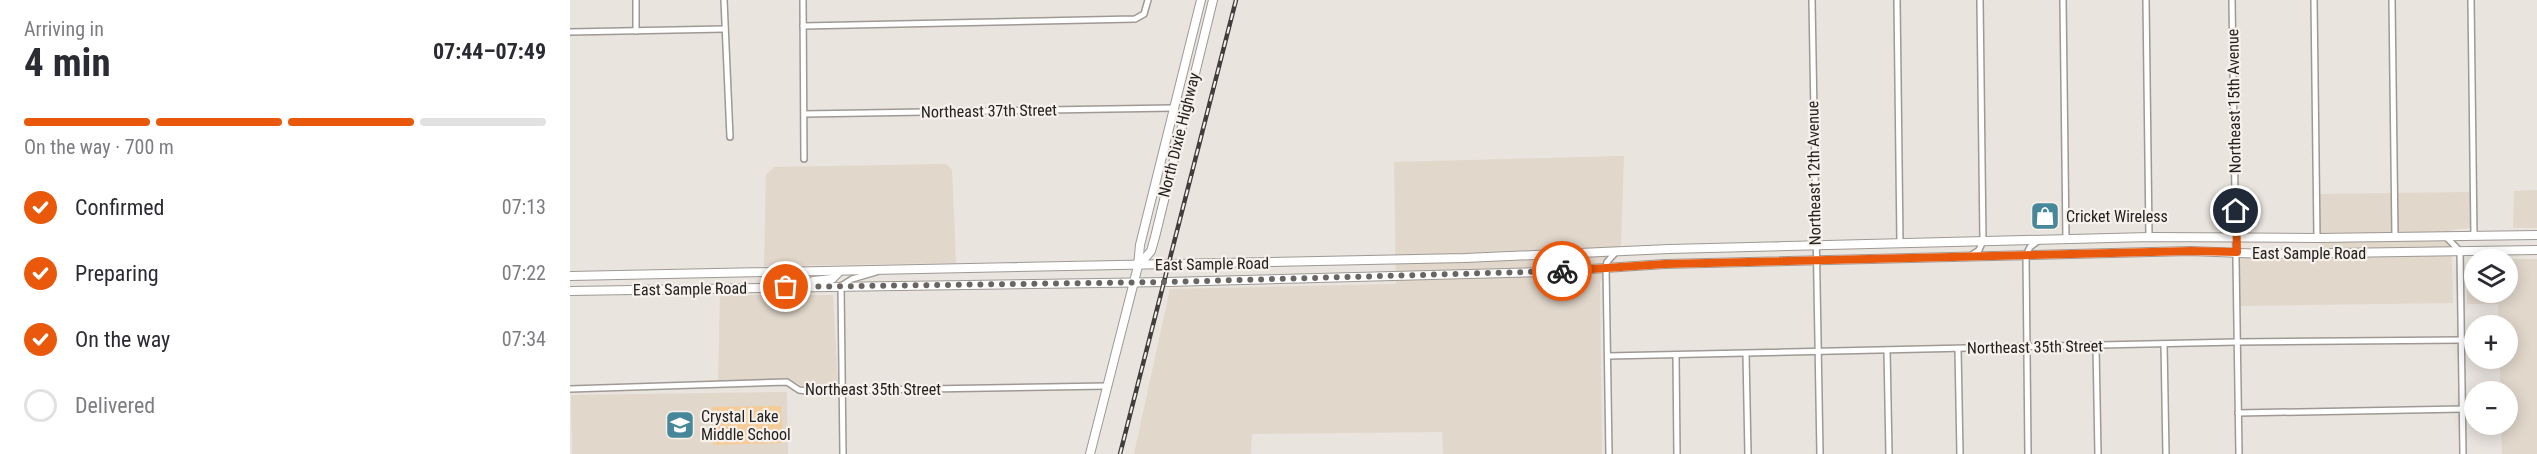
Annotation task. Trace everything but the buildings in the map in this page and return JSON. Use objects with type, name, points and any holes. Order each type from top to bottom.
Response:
[{"type":"main road","name":"North Dixie Highway","points":[[1090,454],[1134,283],[1140,245],[1201,0]]},
{"type":"main road","name":"North Dixie Highway","points":[[1138,266],[1151,251],[1214,0]]},
{"type":"main road","name":"East Sample Road","points":[[570,276],[1530,257],[1618,251],[2149,237],[2317,238],[2537,235]]},
{"type":"main road","name":"East Sample Road","points":[[570,291],[1134,283],[1816,260],[2191,251],[2537,250]]},
{"type":"main road","points":[[1584,269],[1592,263],[1598,252]]},
{"type":"main road","points":[[1346,277],[1352,267],[1365,260]]},
{"type":"main road","points":[[786,287],[801,282],[832,279],[839,272]]},
{"type":"street","points":[[636,0],[636,31]]},
{"type":"street","points":[[724,0],[730,137]]},
{"type":"street","points":[[803,0],[804,159]]},
{"type":"street","points":[[803,26],[1135,19],[1144,14],[1148,0]]},
{"type":"street","name":"Northeast 12th Avenue","points":[[1812,0],[1820,454]]},
{"type":"street","points":[[1897,0],[1900,243]]},
{"type":"street","points":[[1970,256],[1979,250],[1983,241],[1980,0]]},
{"type":"street","points":[[2063,0],[2066,239]]},
{"type":"street","points":[[2146,0],[2149,237]]},
{"type":"street","name":"Northeast 15th Avenue","points":[[2232,0],[2239,454]]},
{"type":"street","points":[[2314,0],[2317,238]]},
{"type":"street","points":[[2392,0],[2395,237]]},
{"type":"street","points":[[2471,0],[2474,236]]},
{"type":"street","points":[[570,32],[725,29]]},
{"type":"street","name":"Northeast 37th Street","points":[[804,114],[1173,108]]},
{"type":"street","points":[[2445,236],[2460,251],[2463,454]]},
{"type":"street","points":[[2028,454],[2026,255],[2030,247],[2040,240]]},
{"type":"street","points":[[1610,454],[1606,267],[1607,262],[1618,251]]},
{"type":"street","points":[[843,454],[841,286],[852,279],[880,271]]},
{"type":"street","name":"Northeast 35th Street","points":[[1608,356],[2237,342],[2462,340]]},
{"type":"street","points":[[2164,344],[2166,454]]},
{"type":"street","points":[[2096,346],[2098,454]]},
{"type":"street","points":[[1958,349],[1960,454]]},
{"type":"street","points":[[1887,350],[1889,454]]},
{"type":"street","points":[[1746,354],[1748,454]]},
{"type":"street","points":[[1676,355],[1677,454]]},
{"type":"street","name":"Northeast 35th Street","points":[[570,389],[787,382],[799,390],[807,391],[1107,386]]},
{"type":"street","points":[[2238,413],[2463,410]]},
{"type":"shaded area","points":[[1624,156],[1621,245],[1600,282],[1602,454],[1443,454],[1442,432],[1252,434],[1251,454],[1134,454],[1170,289],[1396,284],[1394,162]]},
{"type":"shaded area","points":[[946,164],[952,170],[956,263],[764,266],[766,175],[774,167]]},
{"type":"shaded area","points":[[2537,190],[2537,228],[2513,228],[2514,191]]},
{"type":"shaded area","points":[[2470,192],[2471,228],[2451,230],[2453,303],[2239,306],[2239,256],[2321,257],[2319,194]]},
{"type":"shaded area","points":[[2518,259],[2537,259],[2537,454],[2502,454],[2501,435],[2518,435],[2518,381],[2500,381],[2500,369],[2518,369],[2518,315],[2499,315],[2498,304],[2467,304],[2518,303]]},
{"type":"shaded area","points":[[720,295],[833,295],[838,386],[802,386],[790,379],[718,382]]},
{"type":"shaded area","name":"Crystal Lake Middle School","points":[[787,392],[788,454],[572,454],[571,395]]},
{"type":"shaded area","points":[[781,406],[782,443],[713,445],[712,407]]},
{"type":"railway","points":[[1120,454],[1236,0]]},
{"type":"way so far","points":[[786,287],[1168,282],[1562,271]]},
{"type":"place","name":"Cricket Wireless","points":[[2045,216]]},
{"type":"place","name":"Crystal Lake Middle School","points":[[680,425]]},
{"type":"route","points":[[1562,271],[1634,265],[2191,251],[2237,252],[2236,211]]}]
